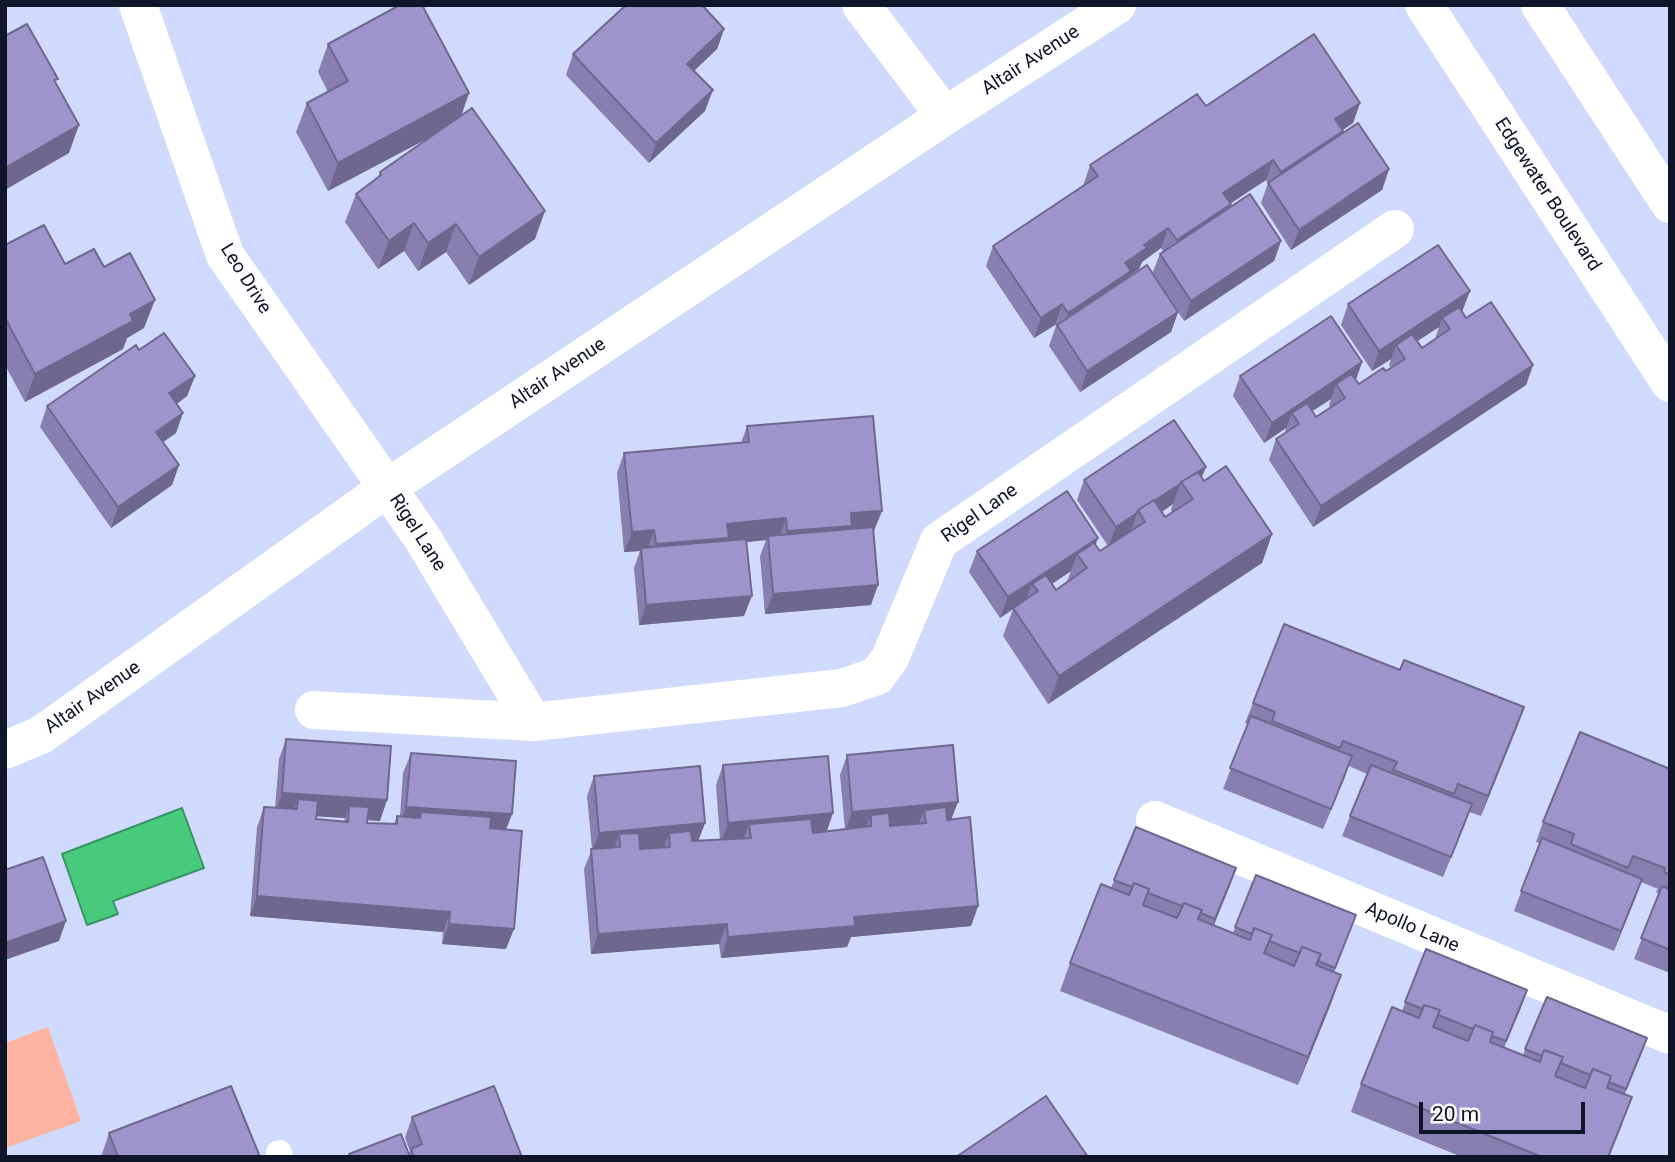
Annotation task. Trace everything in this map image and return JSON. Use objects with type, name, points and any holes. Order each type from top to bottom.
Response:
[{"type":"street","name":"Leo Drive","points":[[138,5],[226,255],[387,488]]},
{"type":"street","points":[[861,5],[945,116]]},
{"type":"street","name":"Altair Avenue","points":[[5,750],[41,735],[387,488],[945,116],[1117,5]]},
{"type":"street","name":"Edgewater Boulevard","points":[[1424,5],[1670,383]]},
{"type":"street","points":[[1541,5],[1670,204]]},
{"type":"street","name":"Rigel Lane","points":[[314,710],[533,722],[842,688],[877,677],[890,658],[939,541],[1395,229]]},
{"type":"street","name":"Rigel Lane","points":[[387,488],[423,539],[533,722]]},
{"type":"street","name":"Apollo Lane","points":[[1155,820],[1670,1035]]},
{"type":"shaded area","points":[[182,808],[204,868],[113,901],[118,914],[87,925],[62,854]]},
{"type":"shaded area","points":[[48,1027],[81,1121],[5,1148],[5,1043]]},
{"type":"building","points":[[400,5],[422,5],[469,93],[338,163],[307,103],[348,81],[328,44]]},
{"type":"building","points":[[626,5],[702,5],[724,29],[687,64],[713,90],[656,143],[573,54]]},
{"type":"building","points":[[27,24],[58,79],[54,80],[79,125],[5,168],[5,36]]},
{"type":"building","points":[[1314,34],[1360,103],[1335,119],[1343,131],[1281,172],[1273,160],[1223,193],[1231,204],[1177,240],[1168,228],[1144,245],[1147,248],[1125,263],[1131,271],[1068,313],[1062,304],[1041,318],[993,246],[1098,176],[1090,165],[1197,94],[1206,106]]},
{"type":"building","points":[[472,108],[545,211],[479,257],[456,224],[428,243],[414,223],[389,241],[356,194],[381,175],[380,172]]},
{"type":"building","points":[[1358,123],[1389,169],[1299,230],[1268,183]]},
{"type":"building","points":[[1250,194],[1281,241],[1191,301],[1160,254]]},
{"type":"building","points":[[44,225],[65,264],[94,249],[104,267],[130,253],[155,300],[130,314],[133,321],[35,374],[5,318],[5,245]]},
{"type":"building","points":[[1438,245],[1470,291],[1379,351],[1348,304]]},
{"type":"building","points":[[1147,265],[1178,312],[1087,371],[1057,325]]},
{"type":"building","points":[[1491,302],[1533,365],[1321,506],[1276,439],[1299,424],[1292,413],[1307,403],[1316,417],[1345,398],[1336,384],[1351,374],[1359,384],[1383,368],[1386,371],[1405,359],[1396,345],[1412,334],[1422,348],[1450,329],[1442,318],[1459,307],[1466,318]]},
{"type":"building","points":[[1331,316],[1362,362],[1272,423],[1240,376]]},
{"type":"building","points":[[164,333],[195,376],[169,393],[183,413],[156,432],[179,465],[118,507],[47,406],[136,345],[139,350]]},
{"type":"building","points":[[873,416],[882,511],[851,513],[852,526],[787,531],[786,518],[727,524],[729,538],[656,544],[654,530],[632,532],[624,453],[749,442],[747,426]]},
{"type":"building","points":[[1174,420],[1206,467],[1116,527],[1084,480]]},
{"type":"building","points":[[1226,466],[1272,534],[1059,676],[1013,608],[1038,591],[1032,584],[1046,575],[1056,590],[1087,568],[1077,554],[1094,543],[1100,551],[1145,522],[1138,510],[1154,500],[1165,517],[1193,499],[1181,482],[1198,472],[1204,481]]},
{"type":"building","points":[[1067,491],[1098,538],[1008,597],[977,551]]},
{"type":"building","points":[[873,527],[878,585],[773,594],[768,536]]},
{"type":"building","points":[[746,539],[752,596],[646,605],[641,548]]},
{"type":"building","points":[[1284,624],[1400,670],[1404,660],[1524,707],[1488,796],[1458,784],[1454,794],[1393,770],[1397,762],[1343,741],[1340,748],[1272,721],[1275,712],[1253,703]]},
{"type":"building","points":[[1251,716],[1352,756],[1331,809],[1230,768]]},
{"type":"building","points":[[1580,732],[1670,769],[1670,875],[1664,872],[1665,868],[1633,856],[1628,868],[1571,844],[1574,834],[1543,822]]},
{"type":"building","points":[[286,739],[391,746],[387,800],[282,793]]},
{"type":"building","points":[[953,745],[958,802],[852,812],[847,755]]},
{"type":"building","points":[[411,753],[516,761],[512,814],[406,807]]},
{"type":"building","points":[[828,756],[833,813],[728,823],[723,765]]},
{"type":"building","points":[[1371,765],[1472,804],[1451,857],[1350,816]]},
{"type":"building","points":[[700,766],[705,823],[599,833],[594,776]]},
{"type":"building","points":[[298,799],[318,801],[316,819],[348,822],[349,806],[369,807],[367,823],[397,824],[397,816],[420,818],[421,812],[491,817],[490,828],[522,831],[514,929],[449,924],[450,912],[257,896],[264,807],[297,809]]},
{"type":"building","points":[[946,807],[947,820],[970,817],[978,906],[854,917],[855,926],[728,937],[727,924],[598,934],[591,849],[620,847],[619,834],[639,833],[640,849],[670,847],[669,833],[691,831],[692,841],[751,838],[749,824],[811,819],[813,833],[871,826],[871,815],[889,813],[890,826],[926,823],[924,810]]},
{"type":"building","points":[[1136,827],[1236,868],[1215,919],[1184,903],[1182,906],[1148,893],[1149,889],[1134,883],[1132,887],[1114,880]]},
{"type":"building","points":[[1542,838],[1642,879],[1621,931],[1521,891]]},
{"type":"building","points":[[43,857],[66,921],[5,943],[5,870]]},
{"type":"building","points":[[1256,875],[1356,915],[1335,968],[1318,961],[1321,954],[1302,947],[1300,953],[1269,941],[1272,935],[1254,928],[1252,934],[1235,927]]},
{"type":"building","points":[[1134,883],[1149,889],[1143,905],[1177,918],[1184,903],[1202,910],[1198,919],[1250,940],[1254,928],[1272,935],[1264,953],[1294,966],[1302,947],[1321,954],[1316,965],[1341,975],[1308,1057],[1070,963],[1101,884],[1129,895]]},
{"type":"building","points":[[1662,886],[1670,889],[1670,950],[1641,938]]},
{"type":"building","points":[[1426,949],[1527,990],[1506,1041],[1475,1025],[1473,1029],[1438,1015],[1440,1010],[1424,1005],[1423,1009],[1405,1002]]},
{"type":"building","points":[[1547,997],[1647,1038],[1626,1089],[1609,1082],[1611,1076],[1593,1069],[1590,1075],[1561,1063],[1563,1057],[1544,1050],[1542,1056],[1525,1049]]},
{"type":"building","points":[[1424,1005],[1440,1010],[1433,1027],[1468,1041],[1475,1025],[1493,1032],[1490,1042],[1540,1062],[1544,1050],[1563,1057],[1555,1076],[1585,1088],[1593,1069],[1611,1076],[1607,1088],[1632,1097],[1608,1157],[1542,1157],[1361,1084],[1392,1007],[1419,1018]]},
{"type":"building","points":[[231,1086],[260,1157],[118,1157],[109,1133]]},
{"type":"building","points":[[494,1086],[522,1157],[414,1157],[411,1149],[422,1144],[412,1117]]},
{"type":"building","points":[[1046,1096],[1088,1157],[956,1157]]},
{"type":"building","points":[[401,1134],[410,1157],[350,1157],[349,1154]]}]
